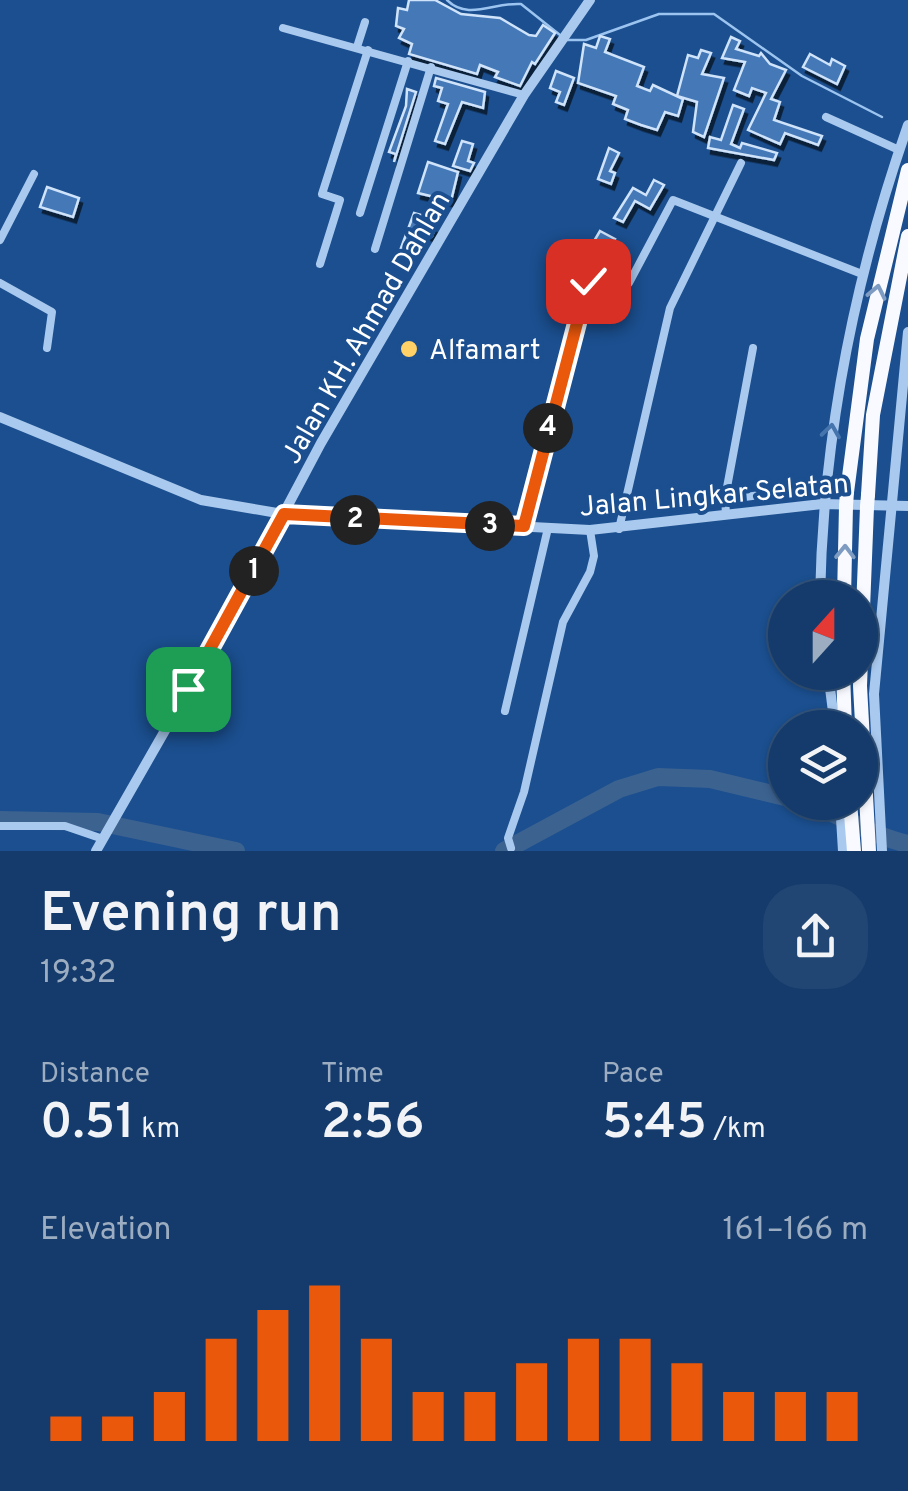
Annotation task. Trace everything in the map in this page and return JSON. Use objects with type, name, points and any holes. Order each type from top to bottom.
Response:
[{"type":"highway","points":[[844,580],[846,499],[867,339],[908,170]]},
{"type":"highway","points":[[858,710],[873,414],[908,236]]},
{"type":"highway","points":[[852,820],[854,851]]},
{"type":"highway","points":[[853,830],[878,849]]},
{"type":"street","name":"Jalan KH. Ahmad Dahlan","points":[[96,851],[282,516],[524,95],[587,1]]},
{"type":"street","points":[[357,47],[365,22]]},
{"type":"street","points":[[283,28],[524,95]]},
{"type":"street","points":[[320,264],[340,200],[322,194],[368,50]]},
{"type":"street","points":[[360,213],[408,61]]},
{"type":"street","points":[[374,249],[431,67]]},
{"type":"street","points":[[826,117],[899,150]]},
{"type":"street","points":[[820,580],[822,504],[840,367],[862,274],[908,125]]},
{"type":"street","points":[[620,528],[670,308],[741,163]]},
{"type":"street","points":[[0,240],[34,174]]},
{"type":"street","points":[[629,283],[670,201],[716,215],[862,274]]},
{"type":"street","points":[[524,526],[588,281]]},
{"type":"street","points":[[0,282],[52,312],[47,348]]},
{"type":"street","points":[[878,849],[881,820],[874,694],[908,332]]},
{"type":"street","points":[[726,514],[725,498],[753,348]]},
{"type":"street","name":"Jalan Lingkar Selatan","points":[[0,416],[200,500],[282,516],[590,530],[822,504],[908,506]]},
{"type":"street","points":[[699,503],[768,494]]},
{"type":"street","points":[[506,711],[548,528]]},
{"type":"street","points":[[511,848],[508,838],[524,792],[564,622],[594,556],[590,530]]},
{"type":"street","points":[[843,851],[853,830],[852,820]]},
{"type":"street","points":[[0,826],[65,826],[105,835]]},
{"type":"building","points":[[409,0],[435,0],[461,14],[500,18],[529,35],[536,36],[543,25],[555,33],[535,64],[532,62],[520,86],[495,77],[498,72],[480,65],[477,74],[409,54],[412,44],[399,38],[404,29],[396,26],[398,8],[407,10]]},
{"type":"building","points":[[600,36],[610,39],[605,52],[644,67],[637,86],[650,91],[653,85],[683,99],[678,116],[665,112],[657,130],[641,125],[625,119],[628,110],[613,104],[616,96],[578,83],[584,44],[596,48]]},
{"type":"building","points":[[731,37],[740,41],[736,49],[759,56],[761,53],[770,64],[786,70],[771,99],[780,102],[774,120],[822,136],[818,145],[785,133],[780,144],[748,130],[766,93],[752,88],[749,96],[734,90],[745,62],[722,58]]},
{"type":"building","points":[[701,50],[711,53],[702,74],[724,78],[704,137],[693,132],[697,102],[677,96],[688,55],[698,58]]},
{"type":"building","points":[[810,54],[830,65],[832,59],[845,66],[837,84],[803,67]]},
{"type":"building","points":[[556,71],[574,78],[564,105],[556,102],[560,92],[550,88]]},
{"type":"building","points":[[436,78],[485,92],[483,108],[462,102],[445,144],[435,141],[448,104],[438,101],[442,88],[434,86]]},
{"type":"building","points":[[407,89],[416,92],[394,162],[396,154],[389,152],[406,106]]},
{"type":"building","points":[[733,105],[744,109],[731,144],[740,148],[742,143],[777,153],[774,160],[708,148],[710,137],[721,140]]},
{"type":"building","points":[[462,141],[473,144],[468,161],[474,163],[470,171],[453,166]]},
{"type":"building","points":[[609,148],[619,153],[610,171],[615,173],[611,184],[598,179]]},
{"type":"building","points":[[428,162],[458,172],[451,201],[418,193]]},
{"type":"building","points":[[654,180],[664,185],[650,209],[635,201],[623,222],[614,218],[633,188],[646,195]]},
{"type":"building","points":[[47,187],[79,198],[73,217],[40,207]]},
{"type":"building","points":[[414,213],[425,216],[422,224],[435,228],[432,236],[416,231],[410,251],[401,248]]},
{"type":"building","points":[[600,231],[615,239],[598,270],[587,264],[591,256],[587,253]]},
{"type":"waterway","points":[[447,0],[473,10],[521,4],[560,35]]},
{"type":"waterway","points":[[566,40],[586,40],[659,14],[714,14],[802,76],[882,117]]},
{"type":"waterway","points":[[504,851],[619,789],[658,777],[710,779],[768,793]]},
{"type":"waterway","points":[[0,820],[98,822],[236,851]]},
{"type":"waterway","points":[[846,820],[908,844]]},
{"type":"place","name":"Alfamart","points":[[409,349]]},
{"type":"route","points":[[188,689],[284,514],[402,523],[524,526],[588,281]]}]
